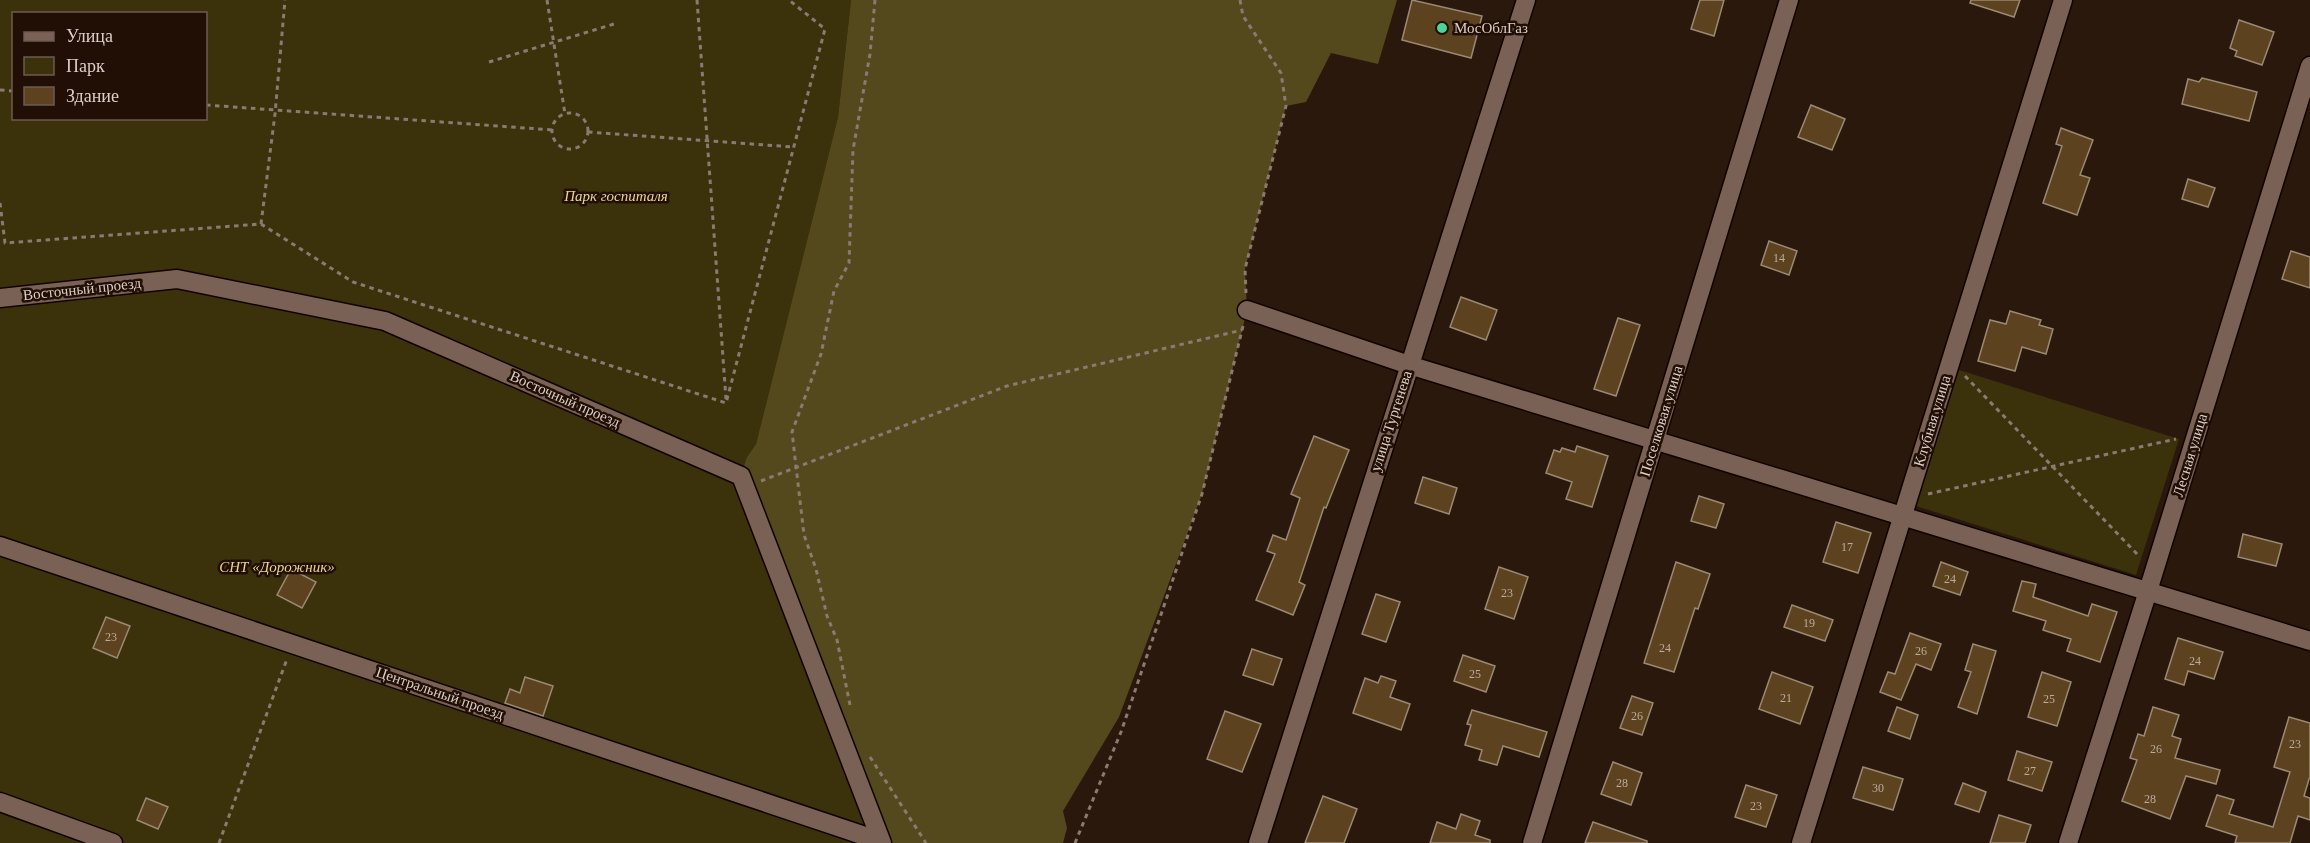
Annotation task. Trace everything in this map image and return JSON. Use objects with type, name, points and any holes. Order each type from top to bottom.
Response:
[{"type":"street","name":"улица Тургенева","points":[[1258,843],[1526,0]]},
{"type":"street","name":"Поселковая улица","points":[[1532,843],[1789,0]]},
{"type":"street","name":"Клубная улица","points":[[1801,843],[2063,0]]},
{"type":"street","name":"Лесная улица","points":[[2068,843],[2310,66]]},
{"type":"street","name":"Восточный проезд","points":[[0,298],[177,279],[385,321],[741,476],[881,842]]},
{"type":"street","points":[[1247,310],[1409,365],[2310,641]]},
{"type":"street","name":"Центральный проезд","points":[[0,546],[881,842]]},
{"type":"street","points":[[0,802],[113,843]]},
{"type":"path","points":[[261,224],[285,0]]},
{"type":"path","points":[[547,0],[565,114]]},
{"type":"path","points":[[697,0],[726,403]]},
{"type":"path","points":[[726,403],[825,28],[789,0]]},
{"type":"path","points":[[852,715],[837,640],[827,616],[816,569],[804,535],[792,432],[821,354],[834,291],[849,263],[853,150],[870,54],[875,0]]},
{"type":"path","points":[[1075,843],[1121,732],[1202,494],[1247,310],[1245,269],[1286,106],[1281,73],[1243,16],[1240,0]]},
{"type":"path","points":[[489,62],[614,24]]},
{"type":"path","points":[[207,105],[552,130]]},
{"type":"path","points":[[565,114],[581,117],[585,121],[588,132],[580,146],[570,149],[559,145],[552,130],[556,120],[565,114]]},
{"type":"path","points":[[588,132],[794,147]]},
{"type":"path","points":[[0,203],[5,243],[261,224],[353,282],[726,403]]},
{"type":"path","points":[[746,487],[1007,386],[1242,330]]},
{"type":"path","points":[[1951,362],[2141,558]]},
{"type":"path","points":[[1908,498],[2179,439],[2198,431]]},
{"type":"path","points":[[219,843],[293,644]]},
{"type":"path","points":[[869,756],[926,843]]},
{"type":"green space","name":"СНТ «Дорожник»","points":[[0,0],[851,0],[838,117],[756,444],[747,457],[882,843],[0,843]]},
{"type":"green space","points":[[1959,370],[2179,439],[2136,575],[1916,506]]},
{"type":"shaded area","points":[[851,0],[1397,0],[1378,64],[1331,53],[1306,102],[1286,106],[1245,269],[1247,310],[1202,494],[1119,717],[1063,811],[1067,828],[1063,843],[882,843],[741,476],[747,457],[756,444],[838,117]]},
{"type":"building","name":"МосОблГаз","points":[[1412,0],[1482,16],[1471,58],[1402,40]]},
{"type":"building","points":[[1700,0],[1724,0],[1714,36],[1691,29]]},
{"type":"building","points":[[1971,0],[2020,0],[2014,17],[1970,3]]},
{"type":"building","points":[[2239,20],[2274,32],[2262,65],[2235,56],[2237,51],[2230,48]]},
{"type":"building","points":[[2202,78],[2257,92],[2249,121],[2182,104],[2188,79],[2199,82]]},
{"type":"building","points":[[1811,105],[1845,119],[1832,150],[1798,137]]},
{"type":"building","points":[[2061,128],[2093,140],[2080,175],[2090,178],[2077,215],[2043,203],[2062,146],[2056,144]]},
{"type":"building","points":[[2188,179],[2215,188],[2208,207],[2182,199]]},
{"type":"building","points":[[1769,241],[1797,251],[1789,275],[1761,265]]},
{"type":"building","points":[[2291,251],[2310,257],[2310,288],[2282,279]]},
{"type":"building","points":[[1461,297],[1497,310],[1486,340],[1450,327]]},
{"type":"building","points":[[2010,311],[2041,320],[2039,325],[2053,329],[2046,354],[2022,347],[2015,371],[1978,361],[1990,320],[2006,324]]},
{"type":"building","points":[[1618,318],[1640,325],[1616,396],[1594,389]]},
{"type":"building","points":[[1314,436],[1349,450],[1326,508],[1324,507],[1299,582],[1305,585],[1293,615],[1256,600],[1275,554],[1267,551],[1273,535],[1286,540],[1300,498],[1291,494]]},
{"type":"building","points":[[1577,446],[1608,456],[1592,507],[1566,499],[1572,482],[1546,473],[1554,450],[1560,452],[1562,448],[1575,452]]},
{"type":"building","points":[[1423,477],[1457,488],[1449,514],[1415,503]]},
{"type":"building","points":[[1699,496],[1724,504],[1716,528],[1691,521]]},
{"type":"building","points":[[1836,522],[1871,533],[1858,573],[1823,562]]},
{"type":"building","points":[[2243,534],[2282,544],[2276,566],[2238,557]]},
{"type":"building","points":[[1676,562],[1710,574],[1698,609],[1695,608],[1674,672],[1644,663]]},
{"type":"building","points":[[1941,562],[1968,572],[1960,595],[1933,586]]},
{"type":"building","points":[[1499,567],[1528,577],[1514,619],[1485,609]]},
{"type":"building","points":[[291,569],[316,582],[302,608],[277,595]]},
{"type":"building","points":[[2022,581],[2036,584],[2033,597],[2088,616],[2092,604],[2117,612],[2100,662],[2067,651],[2071,639],[2043,630],[2046,621],[2013,611]]},
{"type":"building","points":[[1376,594],[1400,602],[1386,642],[1362,634]]},
{"type":"building","points":[[1792,605],[1833,620],[1825,641],[1784,627]]},
{"type":"building","points":[[106,617],[130,626],[117,658],[93,648]]},
{"type":"building","points":[[1910,633],[1941,644],[1931,670],[1916,664],[1901,700],[1880,692],[1888,672],[1895,674]]},
{"type":"building","points":[[2178,638],[2223,652],[2214,679],[2188,671],[2184,685],[2165,679]]},
{"type":"building","points":[[1973,644],[1996,651],[1977,714],[1958,707],[1971,672],[1965,670]]},
{"type":"building","points":[[1252,649],[1282,659],[1273,685],[1243,675]]},
{"type":"building","points":[[1463,655],[1495,666],[1486,692],[1454,681]]},
{"type":"building","points":[[1772,672],[1813,687],[1800,724],[1759,709]]},
{"type":"building","points":[[2042,672],[2071,682],[2057,726],[2028,717]]},
{"type":"building","points":[[1381,676],[1396,681],[1390,697],[1410,704],[1401,730],[1353,713],[1365,678],[1378,683]]},
{"type":"building","points":[[525,677],[553,686],[543,716],[505,703],[510,689],[520,693]]},
{"type":"building","points":[[1632,696],[1653,703],[1642,735],[1620,728]]},
{"type":"building","points":[[1897,707],[1918,715],[1910,739],[1888,731]]},
{"type":"building","points":[[2153,707],[2179,715],[2172,736],[2181,739],[2175,758],[2220,770],[2216,784],[2186,776],[2170,819],[2122,801],[2137,760],[2130,758],[2138,734],[2144,736]]},
{"type":"building","points":[[1472,710],[1547,732],[1539,757],[1503,746],[1497,765],[1479,760],[1482,750],[1465,745],[1471,725],[1467,724]]},
{"type":"building","points":[[1225,711],[1261,724],[1242,772],[1207,759]]},
{"type":"building","points":[[2289,717],[2310,723],[2310,776],[2304,796],[2310,798],[2310,820],[2298,816],[2290,843],[2235,843],[2237,836],[2206,826],[2217,795],[2234,800],[2229,814],[2273,827],[2290,772],[2274,767]]},
{"type":"building","points":[[2017,751],[2052,762],[2042,791],[2008,780]]},
{"type":"building","points":[[1613,762],[1642,773],[1631,805],[1601,794]]},
{"type":"building","points":[[1863,767],[1903,779],[1893,810],[1853,798]]},
{"type":"building","points":[[1963,783],[1986,792],[1979,812],[1955,804]]},
{"type":"building","points":[[1746,785],[1777,795],[1766,827],[1735,817]]},
{"type":"building","points":[[1323,796],[1357,809],[1344,843],[1305,843]]},
{"type":"building","points":[[146,798],[168,807],[158,829],[137,820]]},
{"type":"building","points":[[1461,814],[1480,821],[1475,835],[1490,840],[1490,843],[1430,843],[1437,822],[1456,829]]},
{"type":"building","points":[[1999,815],[2031,825],[2025,843],[1990,843]]},
{"type":"building","points":[[1593,822],[1647,841],[1647,843],[1585,843]]},
{"type":"place","name":"МосОблГаз","points":[[1442,28]]},
{"type":"park label","name":"Парк госпиталя","points":[[616,196]]}]
